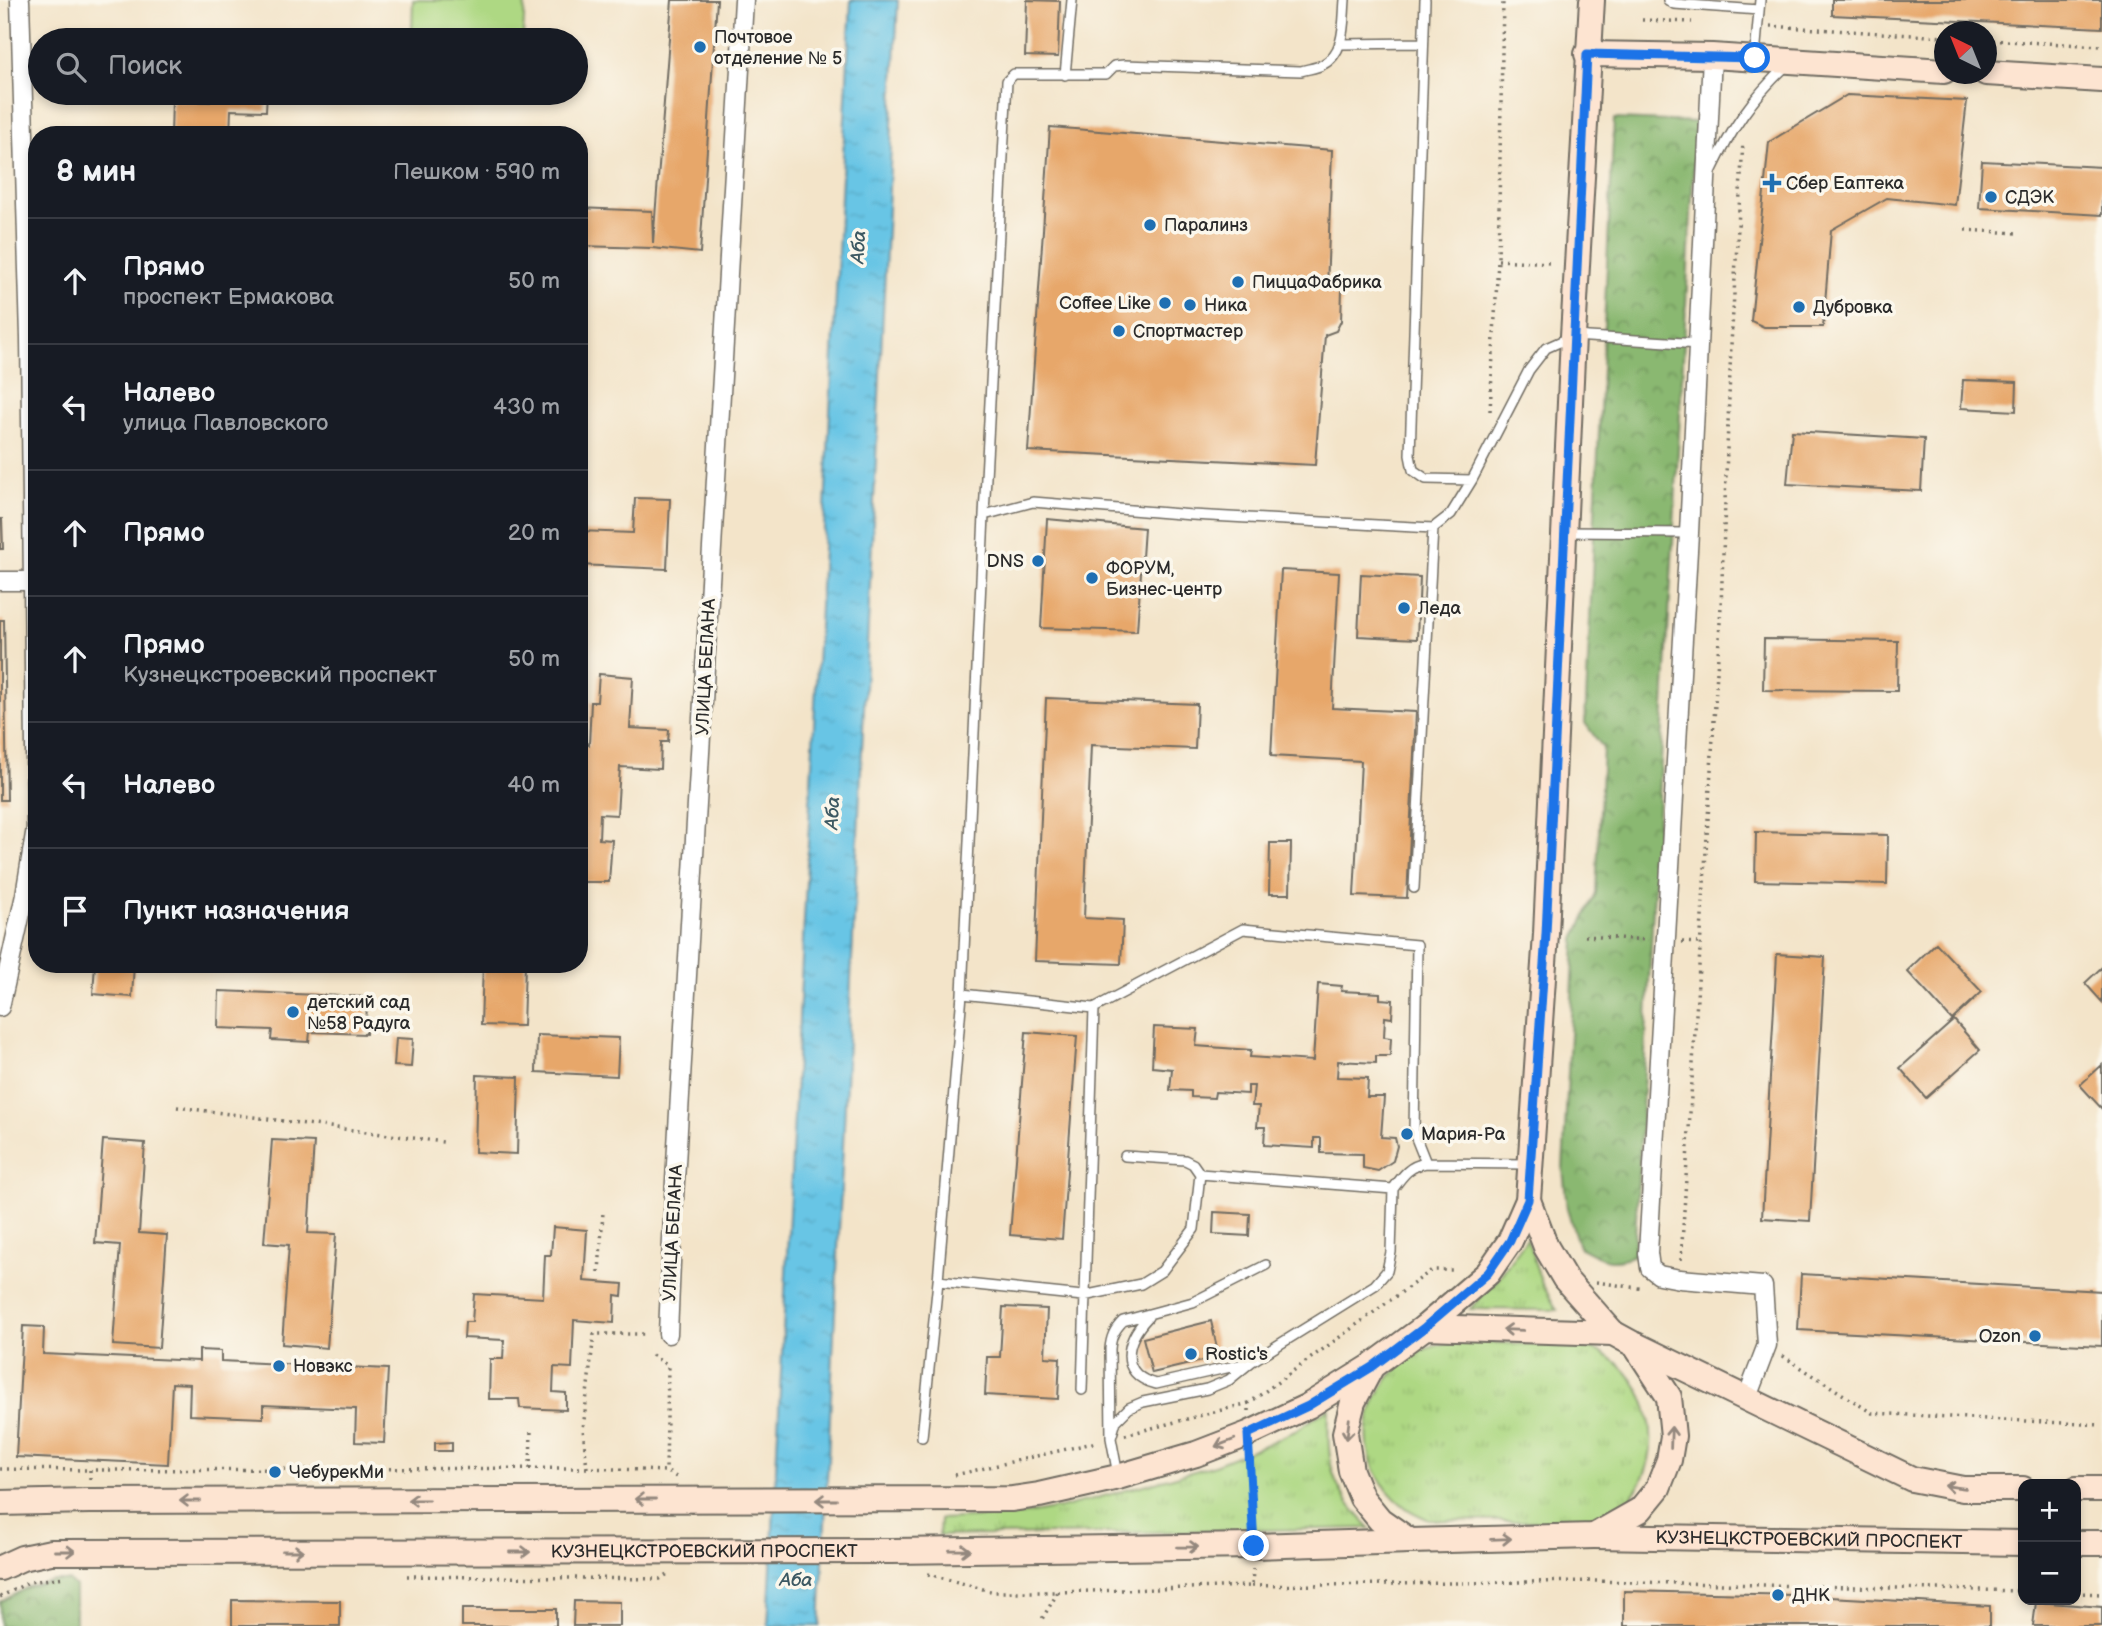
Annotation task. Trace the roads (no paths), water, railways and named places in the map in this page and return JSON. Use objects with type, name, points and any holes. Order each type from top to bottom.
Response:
[{"type":"main road","points":[[0,1503],[894,1500],[1012,1499],[1039,1495],[1118,1478],[1196,1454],[1248,1434],[1308,1406],[1372,1367],[1425,1327],[1488,1273],[1510,1241],[1528,1200],[1546,934],[1563,532],[1592,0]]},
{"type":"main road","points":[[1587,54],[1755,58],[1934,70]]},
{"type":"main road","points":[[1997,74],[2102,80]]},
{"type":"main road","points":[[1528,1200],[1546,1247],[1565,1279],[1613,1333],[1912,1479],[1963,1489],[2018,1489]]},
{"type":"main road","points":[[1425,1327],[1613,1333]]},
{"type":"main road","points":[[1594,1536],[1640,1510],[1658,1488],[1669,1460],[1673,1436],[1669,1397],[1636,1345]]},
{"type":"main road","points":[[1372,1367],[1353,1402],[1345,1433],[1351,1471],[1362,1498],[1380,1520],[1410,1541]]},
{"type":"main road","points":[[2081,1489],[2102,1489]]},
{"type":"main road","name":"КУЗНЕЦКСТРОЕВСКИЙ ПРОСПЕКТ","points":[[0,1568],[22,1558],[51,1552],[892,1551],[1254,1546],[1594,1536],[2018,1542]]},
{"type":"main road","points":[[2081,1543],[2102,1543]]},
{"type":"street","points":[[20,0],[28,270]]},
{"type":"street","name":"УЛИЦА БЕЛАНА","points":[[668,1334],[744,0]]},
{"type":"street","points":[[1712,56],[1689,533],[1648,1253],[1650,1268],[1659,1275],[1763,1286],[1767,1346],[1745,1399]]},
{"type":"street","points":[[0,581],[28,581]]},
{"type":"street","points":[[0,1007],[28,877]]},
{"type":"lane","points":[[1065,75],[1072,0]]},
{"type":"lane","points":[[922,1437],[962,994],[1005,87],[1014,74],[1106,74],[1114,66],[1124,65],[1301,71],[1322,65],[1341,44],[1345,0]]},
{"type":"lane","points":[[1425,0],[1410,455],[1413,470],[1426,479],[1472,480]]},
{"type":"lane","points":[[1668,0],[1674,4],[1760,5],[1755,58]]},
{"type":"lane","points":[[1341,44],[1422,43]]},
{"type":"lane","points":[[1707,180],[1729,133],[1765,86],[1792,61]]},
{"type":"lane","points":[[984,515],[1033,502],[1192,515],[1433,528],[1451,513],[1472,480],[1529,370],[1546,348],[1573,336],[1699,344]]},
{"type":"lane","points":[[1414,888],[1433,528]]},
{"type":"lane","points":[[1563,532],[1689,533]]},
{"type":"lane","points":[[962,994],[1094,1008],[1243,929],[1417,945],[1414,1133],[1426,1163]]},
{"type":"lane","points":[[1082,1390],[1094,1008]]},
{"type":"lane","points":[[938,1281],[1083,1296],[1141,1284],[1162,1271],[1194,1229],[1200,1174],[1193,1164],[1185,1160],[1125,1156]]},
{"type":"lane","points":[[1111,1438],[1116,1421],[1129,1408],[1143,1402],[1207,1389],[1228,1380],[1251,1362],[1375,1285],[1387,1271],[1391,1252],[1393,1189],[1405,1172],[1415,1165],[1530,1164]]},
{"type":"lane","points":[[1200,1174],[1393,1189]]},
{"type":"lane","points":[[1118,1478],[1111,1438],[1111,1336],[1123,1321],[1193,1303],[1266,1265]]},
{"type":"lane","points":[[1150,1316],[1136,1329],[1129,1343],[1134,1370],[1143,1380],[1156,1384],[1251,1362]]},
{"type":"water","name":"Аба","points":[[851,0],[898,0],[820,1626],[768,1626]]},
{"type":"place","name":"Почтовое отделение № 5","points":[[700,47]]},
{"type":"place","name":"Сбер Еаптека","points":[[1772,183]]},
{"type":"place","name":"СДЭК","points":[[1991,197]]},
{"type":"place","name":"Паралинз","points":[[1150,225]]},
{"type":"place","name":"ПиццаФабрика","points":[[1238,282]]},
{"type":"place","name":"Coffee Like","points":[[1165,303]]},
{"type":"place","name":"Ника","points":[[1190,305]]},
{"type":"place","name":"Дубровка","points":[[1799,307]]},
{"type":"place","name":"Спортмастер","points":[[1119,331]]},
{"type":"place","name":"DNS","points":[[1038,561]]},
{"type":"place","name":"ФОРУМ, Бизнес-центр","points":[[1092,578]]},
{"type":"place","name":"Леда","points":[[1404,608]]},
{"type":"place","name":"детский сад №58 Радуга","points":[[293,1012]]},
{"type":"place","name":"Мария-Ра","points":[[1407,1134]]},
{"type":"place","name":"Ozon","points":[[2035,1336]]},
{"type":"place","name":"Rostic's","points":[[1191,1354]]},
{"type":"place","name":"Новэкс","points":[[279,1366]]},
{"type":"place","name":"ЧебурекМи","points":[[275,1472]]},
{"type":"place","name":"ДНК","points":[[1778,1595]]}]
